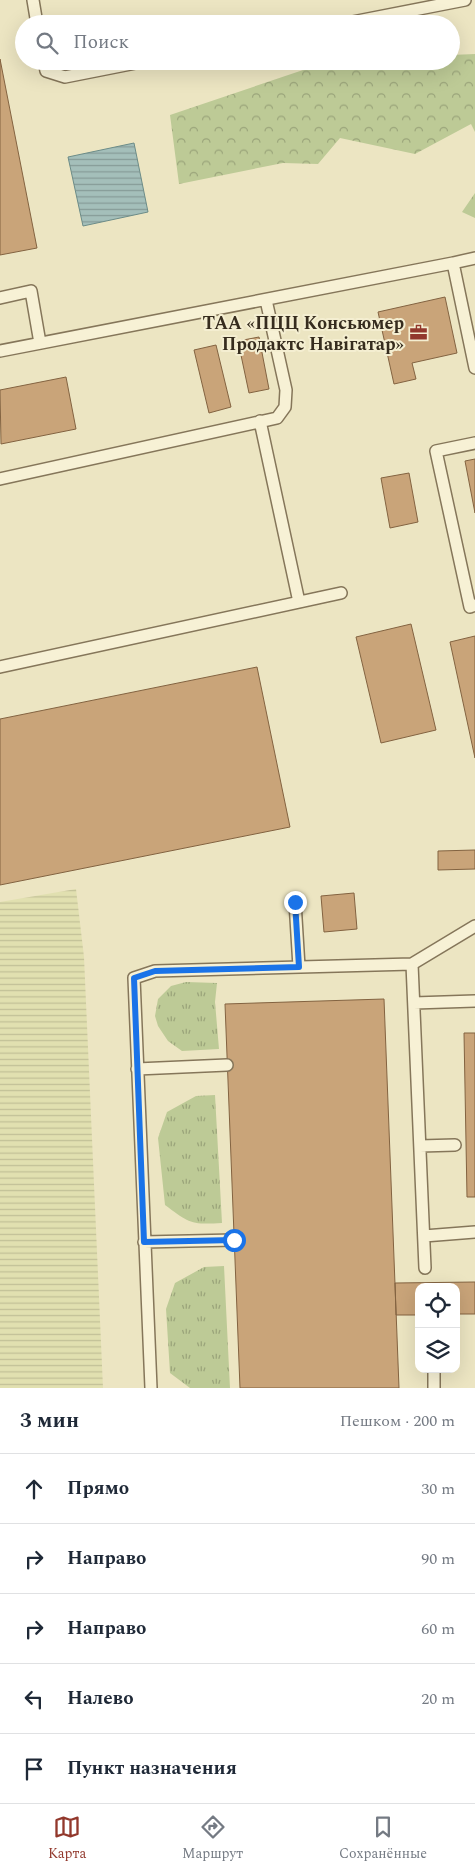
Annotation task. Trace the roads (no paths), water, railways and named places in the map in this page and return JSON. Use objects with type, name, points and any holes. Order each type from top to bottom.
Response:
[{"type":"lane","points":[[33,0],[36,15]]},
{"type":"lane","points":[[388,15],[465,0]]},
{"type":"lane","points":[[46,70],[65,77],[100,70]]},
{"type":"lane","points":[[0,351],[475,258]]},
{"type":"lane","points":[[453,263],[475,368]]},
{"type":"lane","points":[[0,298],[31,291],[40,344]]},
{"type":"lane","points":[[0,479],[277,418],[285,407],[286,390],[266,300]]},
{"type":"lane","points":[[260,421],[299,602]]},
{"type":"lane","points":[[475,443],[436,451],[470,606],[475,605]]},
{"type":"lane","points":[[0,667],[341,593]]},
{"type":"lane","points":[[295,902],[299,967]]},
{"type":"lane","points":[[151,1388],[134,978],[155,971],[412,964],[475,926]]},
{"type":"lane","points":[[412,964],[425,1268]]},
{"type":"lane","points":[[414,1003],[475,1001]]},
{"type":"lane","points":[[137,1069],[227,1065]]},
{"type":"lane","points":[[420,1146],[455,1145]]},
{"type":"lane","points":[[424,1236],[475,1232]]},
{"type":"lane","points":[[144,1242],[234,1240]]},
{"type":"lane","points":[[434,1373],[434,1388]]},
{"type":"water","points":[[134,143],[148,212],[83,226],[68,157]]},
{"type":"place","name":"ТАА «ПЦЦ Консьюмер Продактс Навігатар»","points":[[418,333]]}]
